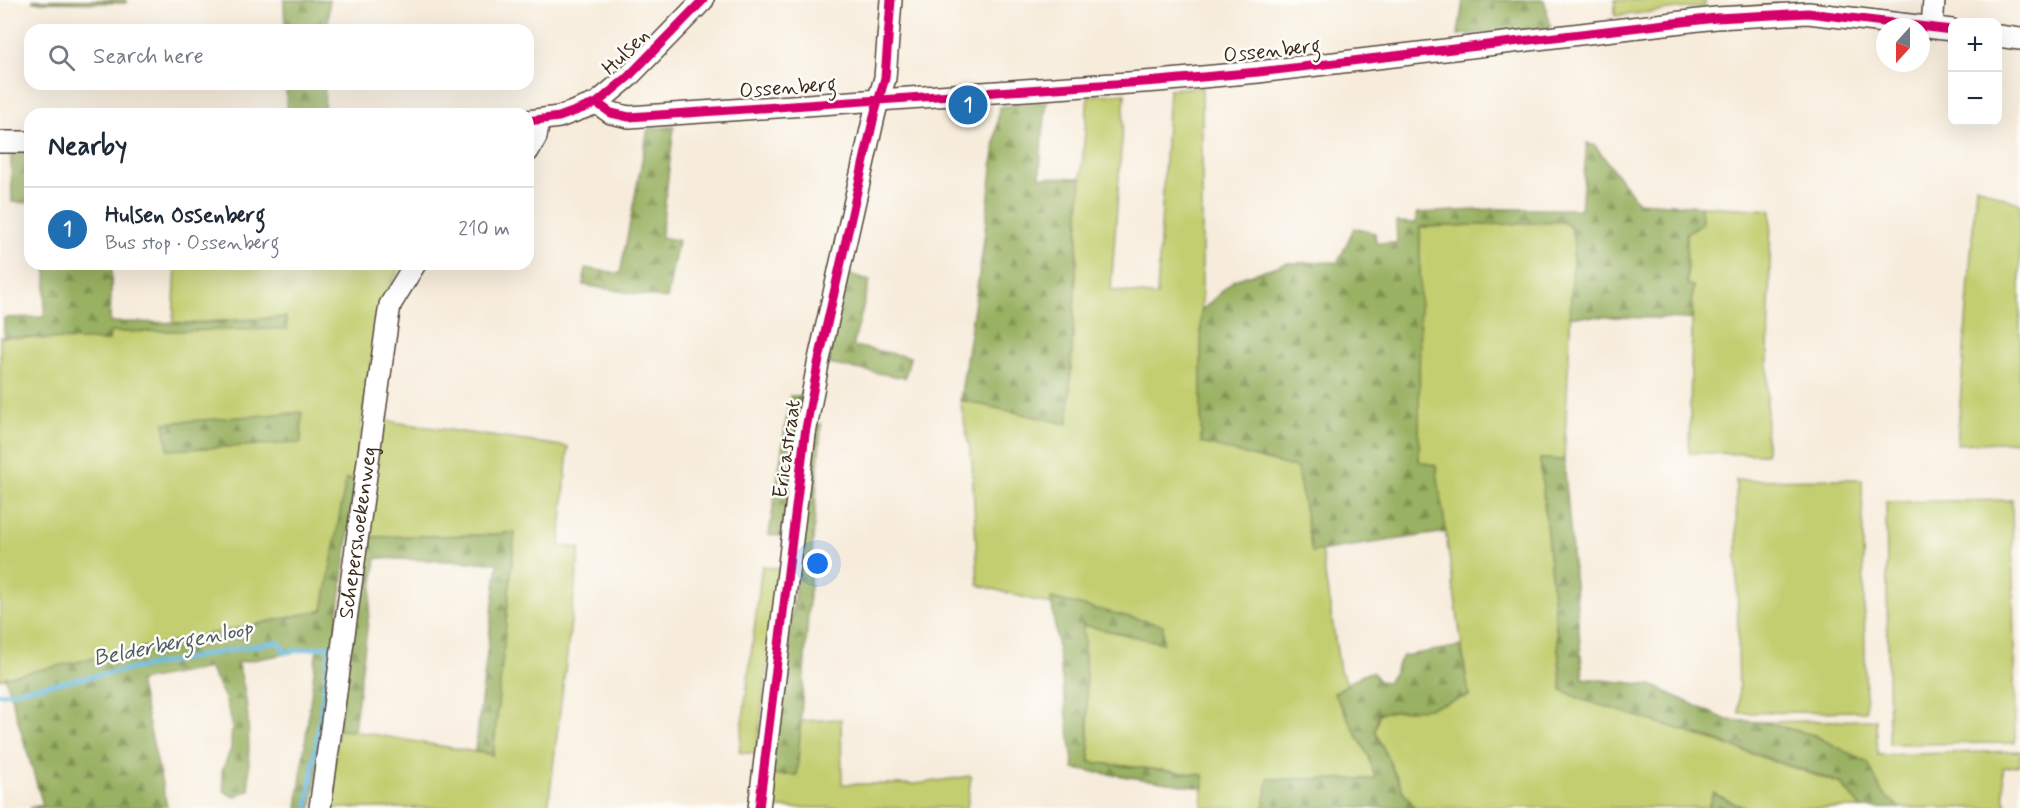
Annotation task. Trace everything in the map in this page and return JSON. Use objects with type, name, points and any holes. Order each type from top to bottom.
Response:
[{"type":"street","name":"Hulsen","points":[[534,121],[559,117],[597,103],[628,77],[703,0]]},
{"type":"street","name":"Ericastraat","points":[[759,808],[806,434],[818,364],[885,78],[891,0]]},
{"type":"street","points":[[1932,27],[1934,0]]},
{"type":"street","name":"Ossenberg","points":[[597,103],[611,113],[630,117],[1158,81],[1257,72],[1716,18],[1808,14],[1948,29]]},
{"type":"street","points":[[2002,37],[2020,39]]},
{"type":"street","points":[[534,121],[536,136],[534,140]]},
{"type":"street","points":[[0,142],[24,142]]},
{"type":"street","name":"Schepershoekenweg","points":[[320,808],[390,305],[411,270]]},
{"type":"green space","points":[[33,0],[126,0],[126,3],[33,2]]},
{"type":"green space","points":[[284,0],[329,0],[328,24],[285,24]]},
{"type":"green space","points":[[1463,0],[1544,0],[1551,27],[1458,35]]},
{"type":"green space","points":[[1615,0],[1705,0],[1705,6],[1615,16]]},
{"type":"green space","points":[[1202,87],[1202,368],[1297,468],[1312,551],[1321,549],[1340,671],[1348,684],[1334,693],[1370,757],[1375,779],[1269,779],[1264,808],[1202,808],[1203,775],[1090,762],[1083,625],[1163,643],[1051,599],[1052,605],[978,585],[972,461],[960,400],[1068,424],[1081,178],[1088,96],[1125,93],[1111,290],[1157,296],[1169,89]]},
{"type":"green space","points":[[286,90],[325,90],[324,108],[287,108]]},
{"type":"green space","points":[[1047,101],[1040,177],[1081,178],[1068,424],[960,400],[983,248],[999,107]]},
{"type":"green space","points":[[674,126],[661,237],[678,240],[667,299],[583,285],[586,268],[620,274],[648,129]]},
{"type":"green space","points":[[1587,143],[1595,146],[1638,202],[1701,206],[1702,224],[1686,233],[1687,285],[1693,286],[1692,319],[1570,316],[1574,243],[1571,227],[1562,222],[1420,227],[1419,461],[1436,466],[1446,532],[1312,552],[1297,468],[1201,443],[1201,311],[1234,280],[1287,263],[1338,262],[1354,228],[1375,233],[1376,243],[1397,243],[1396,222],[1416,223],[1417,213],[1497,209],[1581,209]]},
{"type":"green space","points":[[11,152],[24,152],[24,203],[12,202]]},
{"type":"green space","points":[[1976,186],[2020,204],[2020,441],[1957,444]]},
{"type":"green space","points":[[1701,206],[1771,210],[1766,454],[1689,453],[1693,286],[1687,285],[1686,232],[1702,224]]},
{"type":"green space","points":[[1562,222],[1571,227],[1574,243],[1564,460],[1540,459],[1562,690],[1841,784],[1861,808],[1745,808],[1713,793],[1708,808],[1415,808],[1404,793],[1375,731],[1379,713],[1469,696],[1436,466],[1419,462],[1420,227]]},
{"type":"green space","points":[[47,270],[112,270],[110,322],[202,323],[286,317],[287,329],[110,332],[109,341],[4,337],[4,318],[44,317]]},
{"type":"green space","points":[[176,270],[399,270],[387,291],[379,317],[362,421],[356,480],[346,479],[324,610],[0,679],[0,337],[108,341],[109,332],[287,328],[286,317],[173,324]]},
{"type":"green space","points":[[848,274],[870,280],[853,346],[910,357],[905,378],[827,364]]},
{"type":"green space","points":[[790,396],[802,396],[784,536],[769,535]]},
{"type":"green space","points":[[302,412],[301,443],[168,450],[164,423]]},
{"type":"green space","points":[[379,420],[568,447],[560,546],[580,548],[548,808],[328,808],[338,730],[493,755],[515,532],[490,535],[363,537]]},
{"type":"green space","points":[[821,424],[797,775],[771,775],[816,425]]},
{"type":"green space","points":[[1540,459],[1564,460],[1583,678],[1651,685],[1727,720],[1762,722],[1814,735],[1868,763],[1882,793],[1900,808],[1861,808],[1841,783],[1714,740],[1580,699],[1562,690]]},
{"type":"green space","points":[[346,479],[356,480],[312,808],[297,808],[317,648],[237,663],[247,710],[249,790],[234,797],[224,791],[222,771],[231,749],[232,722],[225,698],[209,668],[139,681],[167,806],[29,808],[43,805],[5,677],[323,610]]},
{"type":"green space","points":[[1862,479],[1866,711],[1739,713],[1736,480]]},
{"type":"green space","points":[[2012,500],[2015,743],[1889,744],[1886,502]]},
{"type":"green space","points":[[515,532],[493,755],[475,751],[498,563],[376,558],[354,731],[338,730],[363,537],[490,535]]},
{"type":"green space","points":[[762,566],[780,569],[756,754],[739,752]]},
{"type":"green space","points":[[1051,598],[1163,625],[1163,643],[1083,625],[1090,762],[1203,775],[1204,788],[1074,769]]},
{"type":"green space","points":[[1461,646],[1469,696],[1429,708],[1379,713],[1375,731],[1404,793],[1415,808],[1264,808],[1268,779],[1375,779],[1369,757],[1334,693],[1363,674],[1372,672],[1379,681],[1388,682],[1403,656]]},
{"type":"green space","points":[[841,719],[842,784],[916,784],[971,776],[967,808],[768,808],[771,775],[797,775],[801,721]]},
{"type":"green space","points":[[1876,720],[1878,755],[2020,751],[2020,765],[2003,768],[2004,796],[2007,806],[1997,808],[1900,808],[1882,793],[1868,763],[1814,735],[1762,722]]},
{"type":"green space","points":[[1713,793],[1745,808],[1726,808],[1719,805],[1718,808],[1708,808]]},
{"type":"waterway","name":"Belderbergenloop","points":[[0,694],[264,644],[278,642],[285,652],[330,646],[307,808]]},
{"type":"cycle path","points":[[534,120],[559,117],[597,103],[628,77],[703,0]]},
{"type":"cycle path","points":[[759,808],[805,434],[818,364],[875,112],[885,78],[891,0]]},
{"type":"cycle path","points":[[597,103],[611,113],[629,117],[1158,81],[1258,72],[1716,18],[1808,13],[1948,30]]},
{"type":"place","name":"Hulsen Ossenberg","points":[[968,105]]}]
